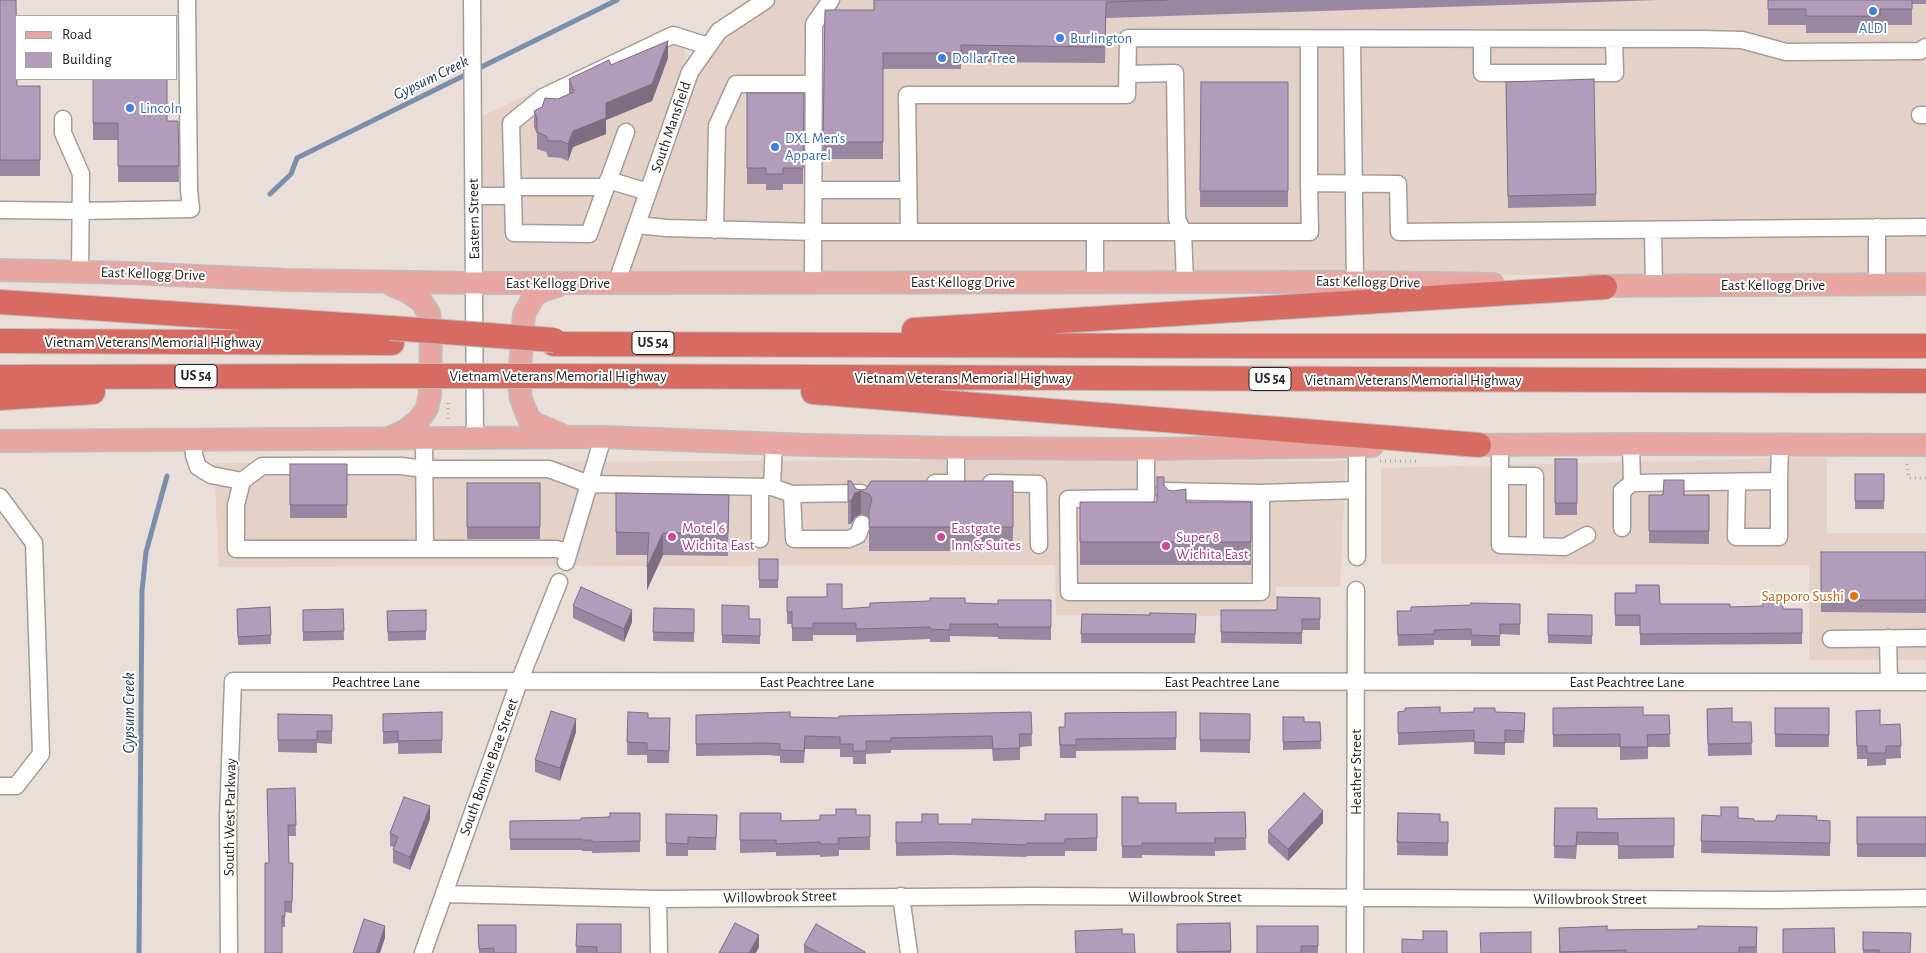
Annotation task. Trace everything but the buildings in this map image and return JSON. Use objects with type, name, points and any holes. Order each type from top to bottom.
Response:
[{"type":"highway","points":[[700,343],[1605,287]]},
{"type":"highway","points":[[0,302],[392,336]]},
{"type":"highway","name":"Vietnam Veterans Memorial Highway","points":[[0,342],[392,336],[605,344],[1926,346]]},
{"type":"highway","points":[[0,398],[340,376]]},
{"type":"highway","name":"Vietnam Veterans Memorial Highway","points":[[0,378],[554,376],[1926,381]]},
{"type":"highway","points":[[629,377],[1489,446]]},
{"type":"main road","name":"East Kellogg Drive","points":[[0,270],[287,280],[566,284],[1355,282],[1605,287],[1926,284]]},
{"type":"main road","points":[[385,282],[408,292],[421,301],[428,313],[431,326],[430,395],[427,408],[419,420],[405,431],[386,439]]},
{"type":"main road","points":[[566,284],[541,291],[530,301],[524,314],[519,382],[521,399],[529,419],[550,431],[572,438]]},
{"type":"main road","points":[[0,441],[603,437],[956,448],[1146,449],[1632,444],[1926,445]]},
{"type":"street","points":[[0,210],[191,209],[189,190],[188,0]]},
{"type":"street","name":"Eastern Street","points":[[472,0],[475,439]]},
{"type":"street","name":"South Mansfield","points":[[616,284],[690,72],[719,31],[766,0]]},
{"type":"street","points":[[814,282],[814,24],[831,0]]},
{"type":"street","points":[[626,132],[589,234],[514,233],[511,123],[543,97],[673,35],[708,46]]},
{"type":"street","points":[[909,232],[907,95],[1127,95],[1128,38],[1614,38],[1742,40],[1786,52],[1920,51],[1926,47]]},
{"type":"street","points":[[637,225],[715,230],[814,232],[1310,232],[1309,38]]},
{"type":"street","points":[[1482,38],[1482,73],[1615,74],[1614,38]]},
{"type":"street","points":[[1352,39],[1355,282]]},
{"type":"street","points":[[1128,74],[1176,73],[1177,219],[1183,232],[1185,282]]},
{"type":"street","points":[[715,230],[717,126],[736,84],[813,84]]},
{"type":"street","points":[[63,119],[64,133],[81,174],[80,272]]},
{"type":"street","points":[[474,196],[607,184],[648,192]]},
{"type":"street","points":[[1309,184],[1398,184],[1399,232],[1926,227]]},
{"type":"street","points":[[814,190],[908,190]]},
{"type":"street","points":[[1877,227],[1877,285]]},
{"type":"street","points":[[1653,230],[1654,286]]},
{"type":"street","points":[[1095,232],[1095,282]]},
{"type":"street","points":[[603,437],[589,484],[568,557],[556,549],[236,549],[236,505],[242,481],[262,466],[401,466],[425,470],[549,470],[589,484],[766,487],[792,494],[866,495]]},
{"type":"street","points":[[424,439],[425,549]]},
{"type":"street","points":[[193,440],[194,455],[198,467],[211,475],[242,481]]},
{"type":"street","points":[[760,539],[766,487],[774,443]]},
{"type":"street","points":[[1632,444],[1632,483]]},
{"type":"street","points":[[1737,482],[1736,537],[1779,537],[1780,444]]},
{"type":"street","points":[[1356,557],[1357,446]]},
{"type":"street","points":[[1489,446],[1500,476],[1500,544],[1565,547],[1587,535]]},
{"type":"street","points":[[956,448],[956,483]]},
{"type":"street","points":[[1146,449],[1156,500]]},
{"type":"street","points":[[1500,476],[1535,476],[1535,546]]},
{"type":"street","points":[[1622,528],[1622,491],[1632,483],[1779,481]]},
{"type":"street","points":[[919,484],[1038,484],[1039,545]]},
{"type":"street","points":[[1156,500],[1191,492],[1261,493],[1357,490]]},
{"type":"street","points":[[1191,492],[1186,499],[1068,499],[1069,592],[1261,592],[1261,493]]},
{"type":"street","points":[[792,494],[794,539],[849,539],[858,535],[862,524]]},
{"type":"street","points":[[0,497],[34,544],[41,754],[16,786],[0,786]]},
{"type":"street","name":"South Bonnie Brae Street","points":[[423,953],[519,682],[559,582]]},
{"type":"street","name":"Heather Street","points":[[1355,953],[1356,590]]},
{"type":"street","points":[[1888,638],[1889,682]]},
{"type":"street","points":[[1831,639],[1926,638]]},
{"type":"street","name":"Peachtree Lane","points":[[232,681],[519,682]]},
{"type":"street","name":"South West Parkway","points":[[229,953],[228,818],[232,681]]},
{"type":"street","name":"East Peachtree Lane","points":[[519,682],[1926,682]]},
{"type":"street","name":"Willowbrook Street","points":[[444,894],[658,899],[901,896],[1774,900],[1926,898]]},
{"type":"street","points":[[901,896],[909,953]]},
{"type":"street","points":[[658,899],[659,953]]},
{"type":"path","points":[[1907,464],[1909,478],[1926,478]]},
{"type":"shaded area","points":[[747,0],[1926,0],[1926,275],[471,275],[469,122],[679,26],[687,64],[715,23]]},
{"type":"shaded area","points":[[1827,457],[1827,533],[1926,533],[1926,660],[1809,660],[1809,565],[1381,564],[1381,468]]},
{"type":"shaded area","points":[[969,460],[1346,461],[1340,587],[1276,587],[1275,616],[1056,615],[1055,565],[219,567],[214,463]]},
{"type":"waterway","name":"Gypsum Creek","points":[[270,194],[291,174],[297,158],[617,0]]},
{"type":"waterway","name":"Gypsum Creek","points":[[139,953],[142,591],[146,552],[167,476]]},
{"type":"place","name":"ALDI","points":[[1873,11]]},
{"type":"place","name":"Burlington","points":[[1060,38]]},
{"type":"place","name":"Dollar Tree","points":[[942,58]]},
{"type":"place","name":"Lincoln","points":[[130,108]]},
{"type":"place","name":"DXL Men's Apparel","points":[[775,147]]},
{"type":"place","name":"Motel 6 Wichita East","points":[[672,537]]},
{"type":"place","name":"Eastgate Inn & Suites","points":[[941,537]]},
{"type":"place","name":"Super 8 Wichita East","points":[[1166,546]]},
{"type":"place","name":"Sapporo Sushi","points":[[1854,596]]}]
